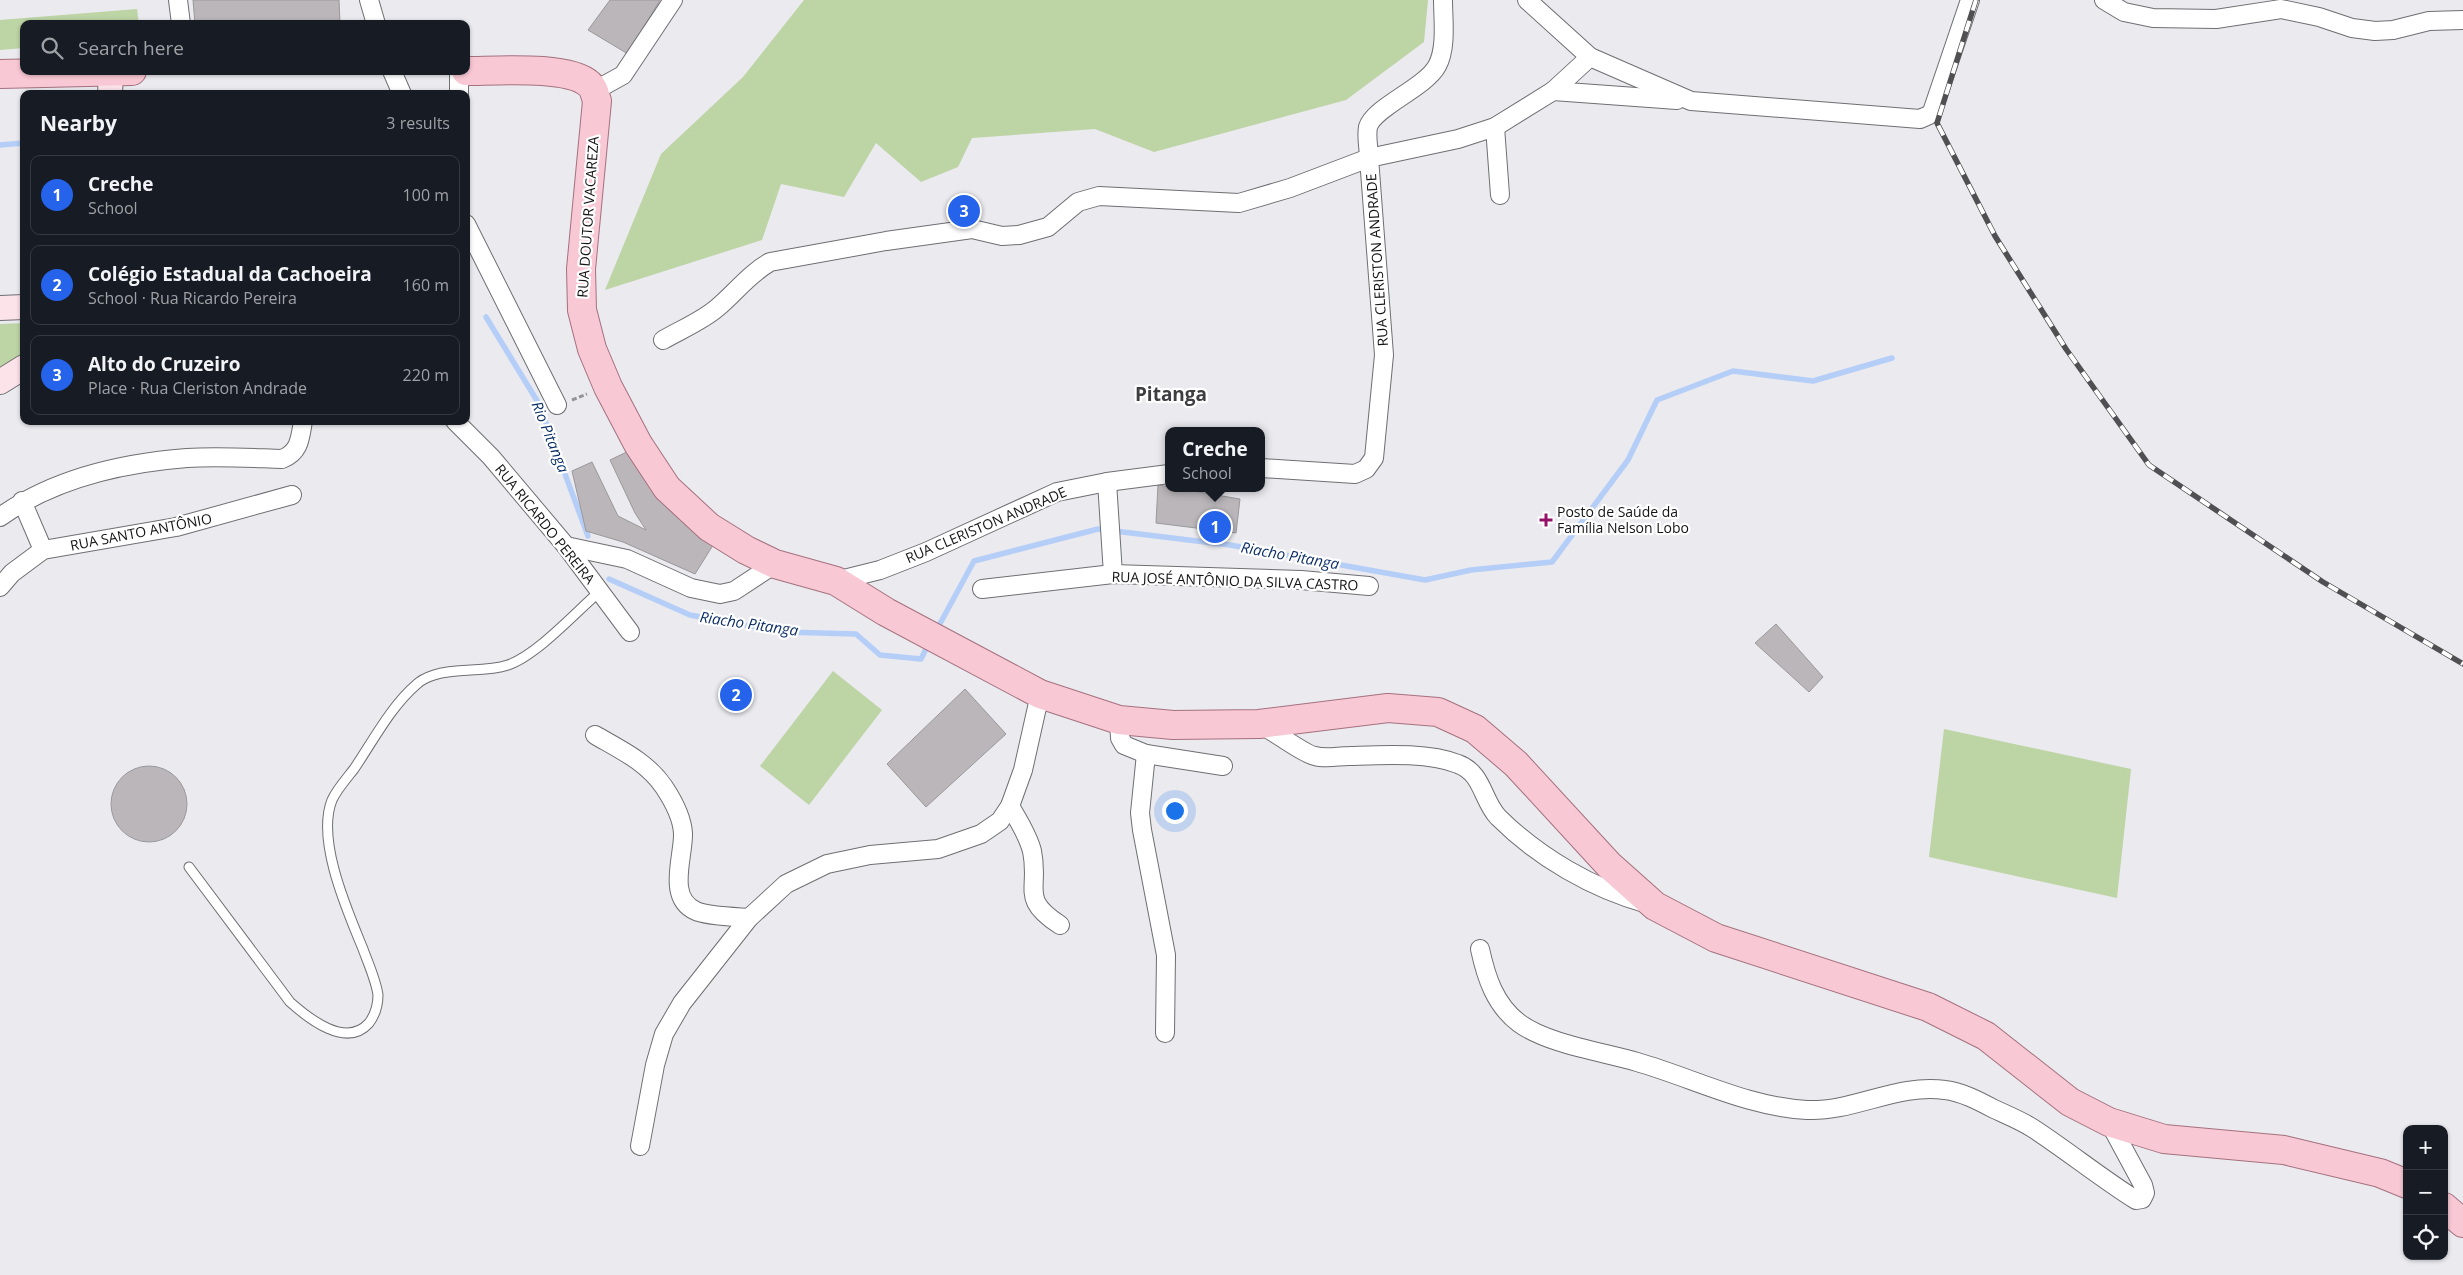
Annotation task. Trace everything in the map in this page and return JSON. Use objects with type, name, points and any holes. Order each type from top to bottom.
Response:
[{"type":"main road","points":[[470,71],[561,72],[580,78],[590,84],[594,91]]},
{"type":"main road","points":[[0,74],[20,75]]},
{"type":"main road","points":[[24,75],[118,79]]},
{"type":"main road","name":"RUA DOUTOR VACAREZA","points":[[594,91],[597,101],[581,270],[582,310],[592,349],[608,387],[638,444],[668,488],[709,527],[775,564],[836,582],[886,612],[1040,694],[1119,720],[1173,724],[1259,724],[1388,708],[1438,712],[1475,729],[1516,764],[1609,865],[1655,906],[1716,938],[1928,1007],[1986,1036],[2070,1102],[2109,1122],[2164,1139],[2284,1150],[2380,1173],[2403,1182]]},
{"type":"main road","points":[[2448,1210],[2463,1223]]},
{"type":"street","points":[[178,0],[180,20]]},
{"type":"street","points":[[369,0],[375,20]]},
{"type":"street","points":[[594,91],[623,75],[673,0]]},
{"type":"street","points":[[1443,0],[1442,46],[1438,66],[1417,86],[1372,120],[1368,132],[1369,158],[1458,139],[1495,126],[1553,91],[1590,57]]},
{"type":"street","points":[[1527,0],[1590,57],[1691,101]]},
{"type":"street","points":[[1553,91],[1829,114],[1925,118],[1932,112],[1970,0]]},
{"type":"street","points":[[2104,0],[2124,12],[2153,18],[2216,19],[2281,9],[2319,17],[2352,28],[2375,32],[2394,30],[2429,21],[2463,20]]},
{"type":"street","points":[[394,75],[400,90]]},
{"type":"street","points":[[459,75],[459,90]]},
{"type":"street","points":[[1495,126],[1500,195]]},
{"type":"street","name":"RUA CLERISTON ANDRADE","points":[[663,340],[715,310],[755,270],[770,262],[886,241],[972,229],[1002,236],[1019,235],[1048,227],[1078,202],[1099,196],[1239,203],[1290,188],[1369,158],[1384,355],[1374,458],[1366,469],[1355,474],[1265,468]]},
{"type":"street","points":[[470,232],[557,405]]},
{"type":"street","points":[[0,308],[20,307]]},
{"type":"street","points":[[0,382],[20,369]]},
{"type":"street","points":[[0,517],[22,501],[88,475],[136,464],[188,458],[282,458],[291,455],[298,446],[302,425]]},
{"type":"street","name":"RUA RICARDO PEREIRA","points":[[458,425],[491,457],[566,546],[630,632]]},
{"type":"street","name":"RUA CLERISTON ANDRADE","points":[[836,582],[880,570],[926,552],[1057,492],[1107,482],[1165,475]]},
{"type":"street","points":[[1107,482],[1113,574]]},
{"type":"street","name":"RUA SANTO ANTÔNIO","points":[[0,587],[12,574],[43,550],[176,527],[292,495]]},
{"type":"street","points":[[22,501],[43,550]]},
{"type":"street","points":[[566,546],[627,559],[691,588],[720,594],[734,591],[775,564]]},
{"type":"street","name":"RUA JOSÉ ANTÔNIO DA SILVA CASTRO","points":[[982,589],[1113,574],[1300,580],[1370,586]]},
{"type":"street","points":[[640,1146],[655,1065],[664,1034],[682,1002],[749,918],[786,884],[827,864],[870,855],[938,849],[981,834],[1000,821],[1010,806],[1022,770],[1040,694]]},
{"type":"street","points":[[1119,720],[1120,738],[1124,745],[1146,754],[1223,766]]},
{"type":"street","points":[[1259,724],[1314,756],[1420,756],[1458,763],[1470,770],[1480,782],[1488,803],[1497,816],[1551,858],[1583,878],[1624,898],[1655,906]]},
{"type":"street","points":[[595,735],[649,767],[665,788],[677,812],[683,833],[678,868],[679,888],[685,902],[696,911],[749,918]]},
{"type":"street","points":[[1146,754],[1140,813],[1166,955],[1165,1033]]},
{"type":"street","points":[[1010,806],[1032,851],[1034,870],[1033,896],[1037,906],[1042,914],[1060,925]]},
{"type":"street","points":[[1480,949],[1486,977],[1500,1004],[1519,1023],[1541,1036],[1639,1062],[1765,1104],[1809,1110],[1841,1106],[1908,1090],[1945,1090],[1976,1100],[2032,1128],[2136,1200],[2142,1199],[2145,1194],[2143,1186],[2109,1122]]},
{"type":"lane","points":[[189,867],[290,1002],[310,1019],[331,1030],[348,1033],[364,1028],[376,1015],[378,995],[371,970],[347,908],[327,840],[327,820],[333,799],[398,706],[418,684],[432,675],[454,670],[486,670],[509,665],[529,654],[599,592]]},
{"type":"path","points":[[557,405],[608,387]]},
{"type":"green space","points":[[804,0],[1428,0],[1424,42],[1346,100],[1154,152],[1095,129],[972,138],[958,167],[921,182],[876,143],[844,197],[781,184],[762,240],[605,290],[661,154],[743,77]]},
{"type":"green space","points":[[137,9],[138,20],[20,20],[20,48],[0,50],[0,20]]},
{"type":"green space","points":[[20,323],[20,362],[0,377],[0,324]]},
{"type":"green space","points":[[833,671],[882,710],[809,805],[760,766]]},
{"type":"green space","points":[[1944,729],[2131,769],[2117,898],[1929,857]]},
{"type":"building","points":[[193,0],[339,0],[340,20],[195,20]]},
{"type":"building","points":[[610,0],[660,0],[628,54],[588,30]]},
{"type":"building","points":[[633,449],[715,542],[695,574],[623,542],[586,531],[572,471],[592,462],[618,516],[646,530],[635,513],[610,460]]},
{"type":"building","points":[[1158,485],[1165,486],[1165,492],[1199,492],[1240,499],[1236,533],[1156,523]]},
{"type":"building","points":[[1776,624],[1823,677],[1809,692],[1755,643]]},
{"type":"building","points":[[965,689],[1006,734],[926,807],[887,764]]},
{"type":"building","points":[[157,766],[170,772],[181,783],[187,796],[185,819],[170,836],[157,842],[141,842],[128,836],[113,819],[111,796],[117,783],[134,768]]},
{"type":"waterway","points":[[0,145],[20,143]]},
{"type":"waterway","name":"Rio Pitanga","points":[[486,317],[539,404],[588,536]]},
{"type":"waterway","name":"Riacho Pitanga","points":[[936,631],[974,561],[1098,529],[1230,545],[1425,580],[1471,570],[1552,562],[1628,460],[1657,400],[1733,371],[1813,381],[1892,358]]},
{"type":"waterway","name":"Riacho Pitanga","points":[[609,579],[690,615],[783,632],[856,634],[880,655],[921,659],[929,643]]},
{"type":"railway","points":[[1976,0],[1937,123],[1995,236],[2066,349],[2149,465],[2323,582],[2463,664]]},
{"type":"place","name":"Alto do Cruzeiro","points":[[964,211]]},
{"type":"place","name":"Posto de Saúde da Família Nelson Lobo","points":[[1546,520]]},
{"type":"place","name":"Creche","points":[[1215,527]]},
{"type":"place","name":"Colégio Estadual da Cachoeira","points":[[736,695]]},
{"type":"district","name":"Pitanga","points":[[1171,394]]}]
